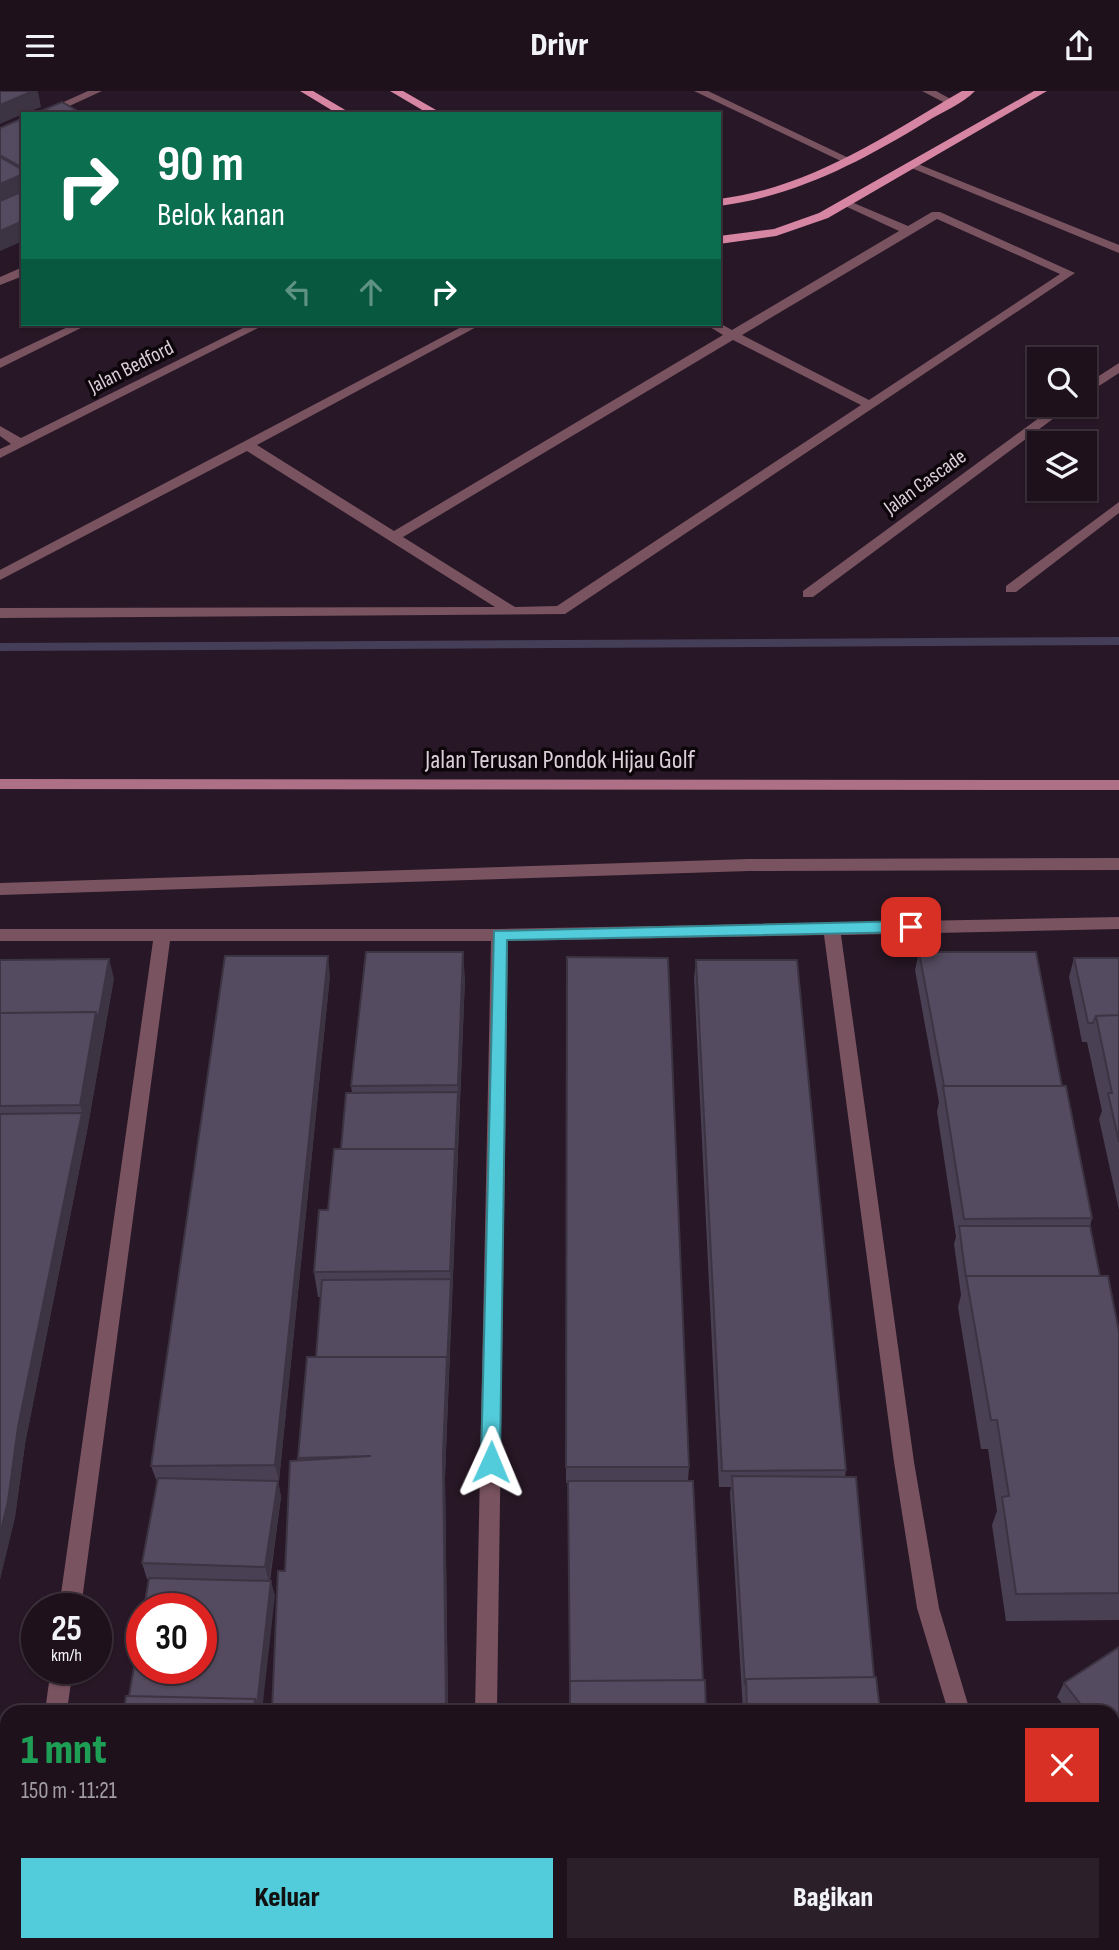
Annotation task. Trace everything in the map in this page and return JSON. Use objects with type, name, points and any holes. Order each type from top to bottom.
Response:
[{"type":"main road","points":[[305,91],[343,112]]},
{"type":"main road","points":[[395,91],[434,112]]},
{"type":"main road","points":[[721,203],[782,191],[847,160],[970,91]]},
{"type":"main road","points":[[721,240],[775,233],[809,224],[849,204],[1042,91]]},
{"type":"main road","name":"Jalan Terusan Pondok Hijau Golf","points":[[0,784],[1119,785]]},
{"type":"street","points":[[47,112],[97,91]]},
{"type":"street","points":[[699,91],[847,160]]},
{"type":"street","points":[[927,91],[951,102]]},
{"type":"street","points":[[913,165],[1118,247]]},
{"type":"street","points":[[849,204],[909,231]]},
{"type":"street","points":[[0,613],[560,611],[1069,273],[936,215],[393,537]]},
{"type":"street","points":[[0,281],[21,272]]},
{"type":"street","points":[[0,364],[79,326]]},
{"type":"street","name":"Jalan Bedford","points":[[0,454],[256,326]]},
{"type":"street","points":[[0,576],[472,326]]},
{"type":"street","points":[[715,326],[870,405]]},
{"type":"street","points":[[1097,383],[1119,367]]},
{"type":"street","name":"Jalan Cascade","points":[[808,594],[1049,417]]},
{"type":"street","points":[[0,430],[20,444]]},
{"type":"street","points":[[247,445],[512,611]]},
{"type":"street","points":[[1011,589],[1119,506]]},
{"type":"street","points":[[0,889],[749,865],[1119,864]]},
{"type":"street","points":[[0,935],[500,935],[1119,923]]},
{"type":"street","points":[[832,928],[902,1448],[928,1608],[956,1705]]},
{"type":"street","points":[[486,1705],[500,935]]},
{"type":"street","points":[[72,1593],[162,937]]},
{"type":"street","points":[[57,1705],[60,1684]]},
{"type":"building","points":[[0,91],[33,91],[0,105]]},
{"type":"building","points":[[62,102],[80,112],[39,112]]},
{"type":"building","points":[[21,119],[21,167],[0,155],[0,128]]},
{"type":"building","points":[[0,157],[21,169],[21,175],[0,184]]},
{"type":"building","points":[[21,192],[21,222],[0,231],[0,201]]},
{"type":"building","points":[[366,952],[463,952],[458,1085],[351,1086]]},
{"type":"building","points":[[919,952],[1036,952],[1062,1086],[944,1086]]},
{"type":"building","points":[[225,956],[328,956],[275,1465],[151,1466]]},
{"type":"building","points":[[567,957],[668,958],[689,1467],[566,1467]]},
{"type":"building","points":[[1074,958],[1119,958],[1119,1015],[1096,1016],[1093,1023],[1088,1023]]},
{"type":"building","points":[[109,959],[98,1020],[96,1012],[0,1013],[0,960]]},
{"type":"building","points":[[696,960],[797,960],[846,1470],[722,1471]]},
{"type":"building","points":[[96,1012],[80,1105],[0,1106],[0,1013]]},
{"type":"building","points":[[1119,1015],[1119,1142],[1096,1016]]},
{"type":"building","points":[[943,1086],[1066,1086],[1092,1218],[964,1219]]},
{"type":"building","points":[[458,1092],[455,1157],[455,1149],[341,1149],[346,1093]]},
{"type":"building","points":[[82,1113],[18,1427],[8,1501],[0,1534],[0,1114]]},
{"type":"building","points":[[334,1149],[455,1149],[450,1271],[314,1272],[319,1210],[328,1210]]},
{"type":"building","points":[[959,1226],[1090,1226],[1100,1276],[966,1278]]},
{"type":"building","points":[[966,1276],[1108,1276],[1119,1332],[1119,1593],[1016,1594],[1002,1497],[1009,1496],[997,1420],[991,1420]]},
{"type":"building","points":[[451,1279],[447,1364],[447,1357],[316,1357],[322,1280]]},
{"type":"building","points":[[307,1357],[447,1357],[443,1454],[446,1705],[272,1705],[278,1571],[285,1571],[290,1461],[371,1456],[298,1458]]},
{"type":"building","points":[[732,1476],[856,1477],[874,1677],[746,1679],[745,1685]]},
{"type":"building","points":[[158,1478],[278,1481],[265,1567],[142,1563]]},
{"type":"building","points":[[568,1481],[693,1481],[703,1680],[570,1681],[570,1688]]},
{"type":"building","points":[[149,1578],[271,1581],[257,1705],[255,1699],[129,1696],[131,1684],[217,1684],[217,1593],[146,1593]]},
{"type":"building","points":[[1119,1647],[1119,1705],[1081,1705],[1064,1683]]},
{"type":"building","points":[[876,1677],[879,1705],[747,1705],[746,1679]]},
{"type":"building","points":[[705,1680],[706,1705],[570,1705],[570,1681]]},
{"type":"building","points":[[126,1696],[255,1699],[254,1705],[125,1705]]},
{"type":"waterway","points":[[0,647],[1119,641]]},
{"type":"route","points":[[491,1462],[500,935],[911,927]]}]
